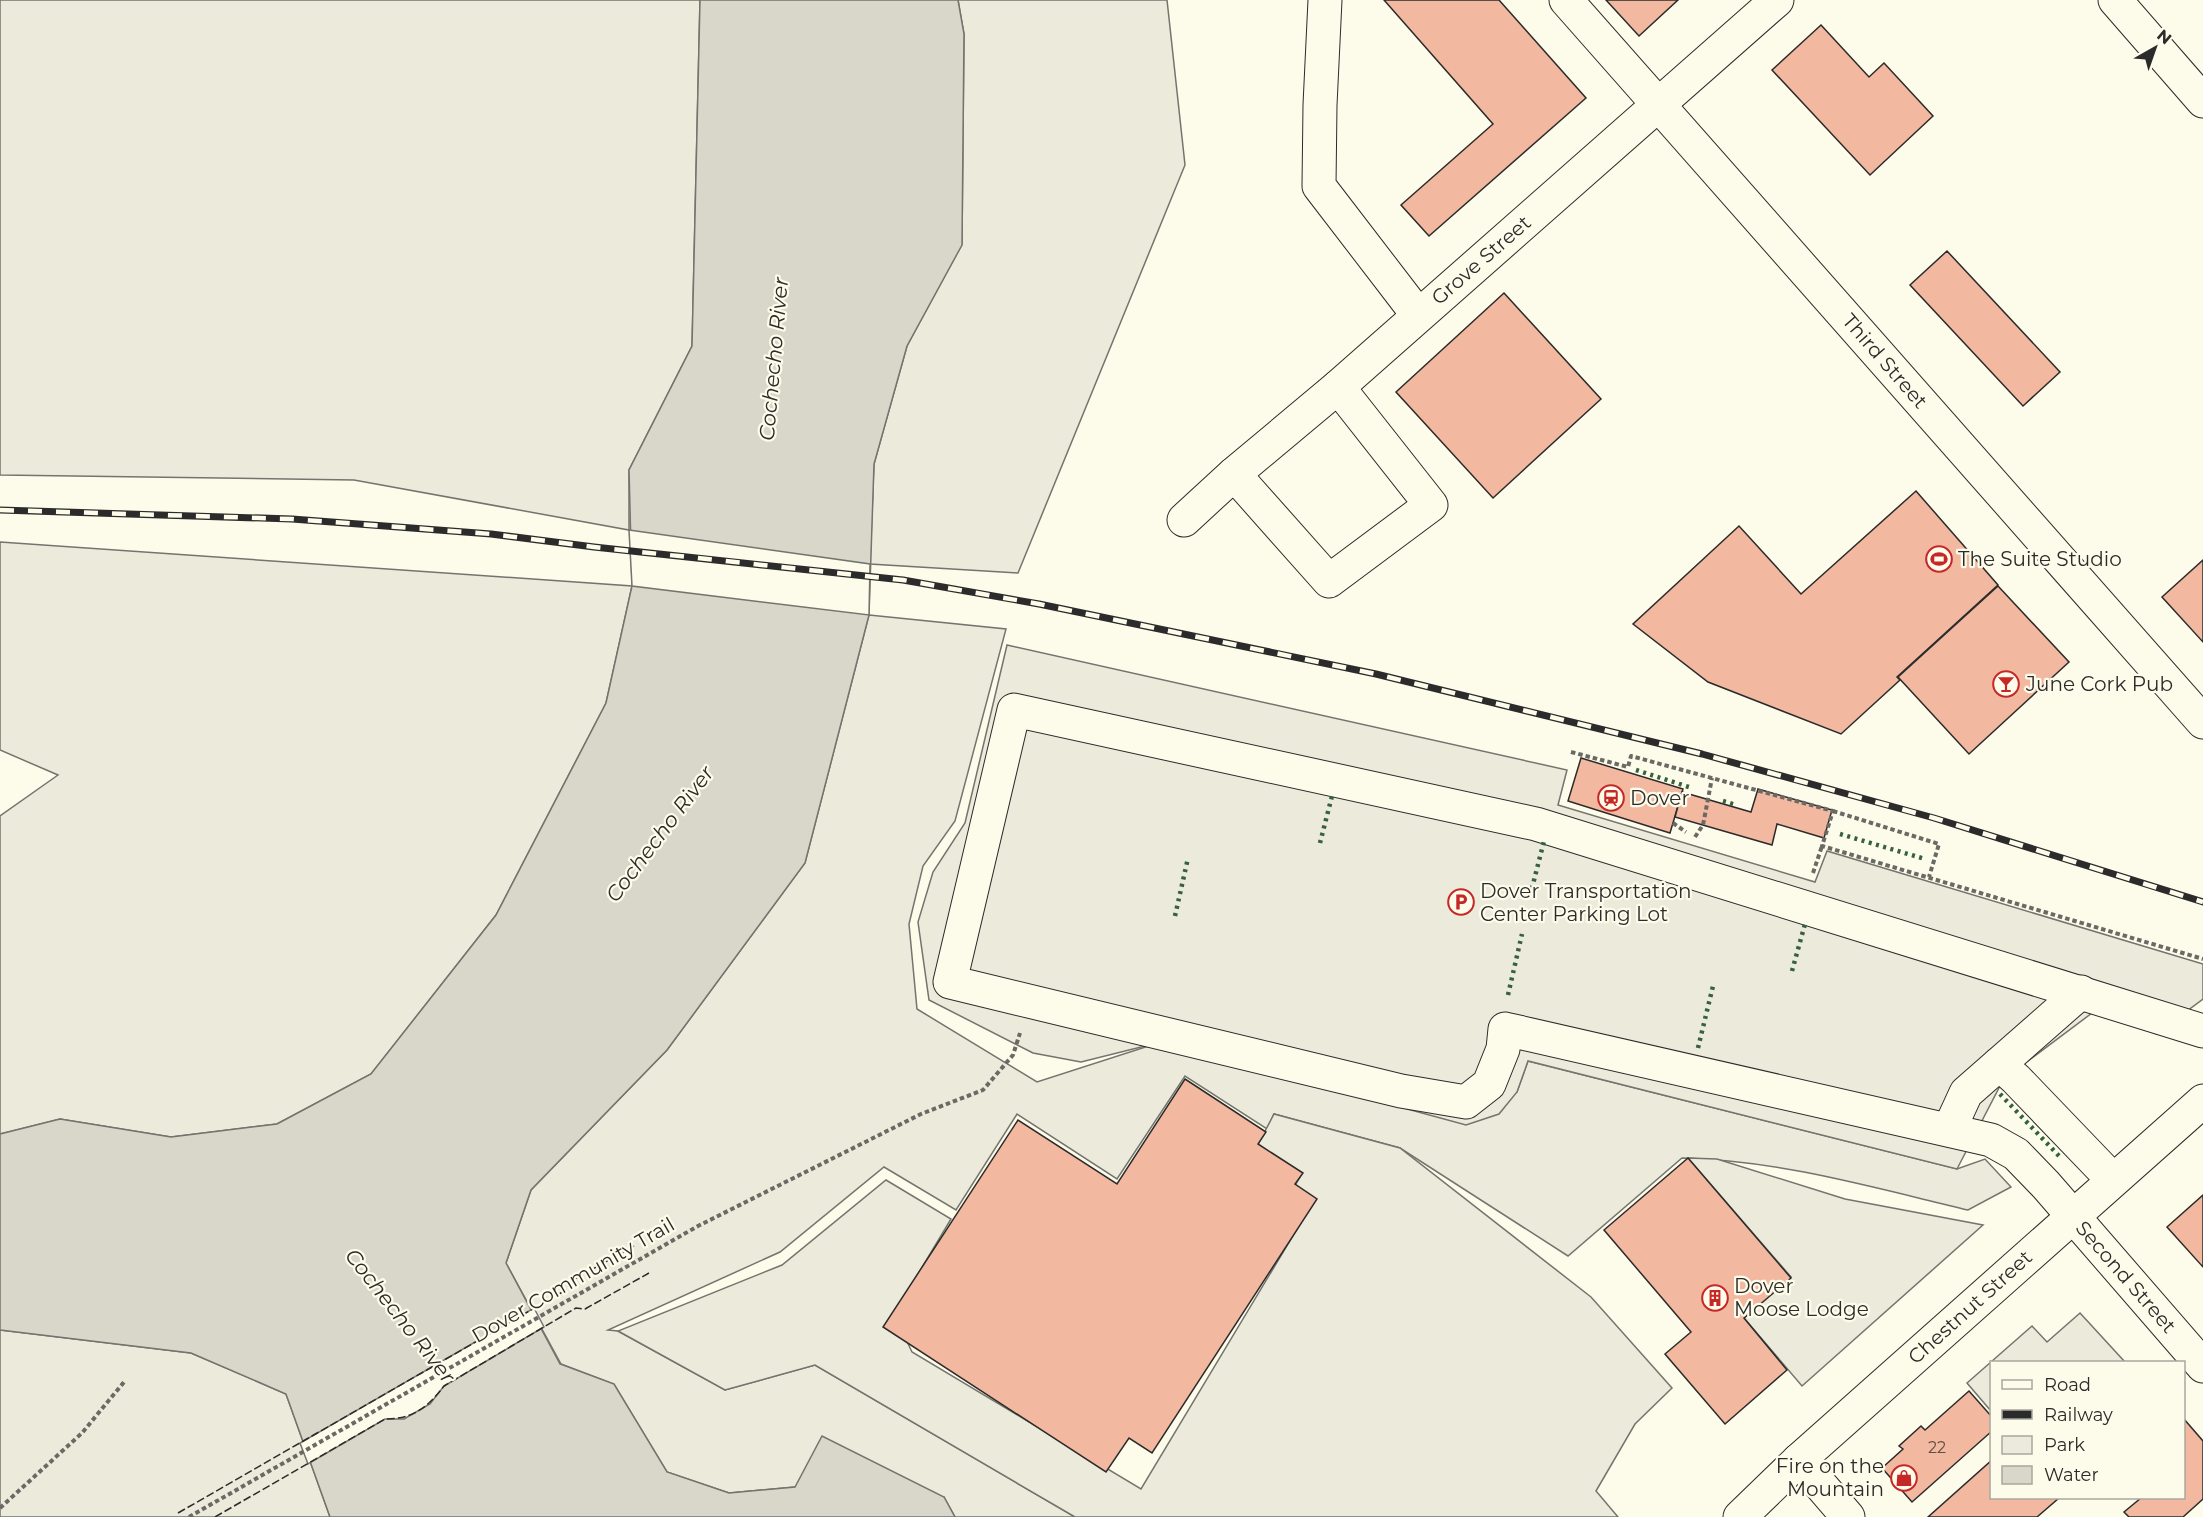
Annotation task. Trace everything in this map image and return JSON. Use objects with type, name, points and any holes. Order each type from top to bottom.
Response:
[{"type":"street","points":[[1325,0],[1319,186],[1418,315]]},
{"type":"street","name":"Third Street","points":[[1566,0],[2203,722]]},
{"type":"street","name":"Grove Street","points":[[1184,519],[1338,387],[1777,0]]},
{"type":"street","points":[[2115,0],[2203,101]]},
{"type":"street","points":[[1234,474],[1329,581],[1431,505],[1338,387]]},
{"type":"street","points":[[1031,1001],[950,982],[1014,710],[1536,824],[2203,1031]]},
{"type":"street","points":[[1949,1130],[1966,1093],[2081,992]]},
{"type":"street","name":"Second Street","points":[[1031,1001],[1401,1091],[1467,1102],[1489,1084],[1503,1049],[1504,1029],[1991,1140],[2016,1154],[2203,1366]]},
{"type":"street","points":[[1999,1064],[2113,1180]]},
{"type":"street","name":"Chestnut Street","points":[[1740,1517],[1799,1460],[2203,1101]]},
{"type":"street","points":[[1799,1460],[1848,1517]]},
{"type":"path","points":[[1571,752],[1628,767],[1631,756],[1833,811],[1939,844],[1929,878]]},
{"type":"path","points":[[1695,837],[1703,825],[1712,778]]},
{"type":"path","points":[[1833,811],[1822,846],[2203,959]]},
{"type":"path","name":"Dover Community Trail","points":[[189,1517],[698,1226],[921,1114],[983,1090],[1012,1055],[1031,1001]]},
{"type":"path","points":[[0,1508],[82,1433],[124,1382]]},
{"type":"green space","points":[[0,0],[700,0],[692,346],[629,470],[629,530],[354,480],[0,475]]},
{"type":"green space","points":[[958,0],[1167,0],[1185,165],[1018,573],[870,564],[874,464],[907,346],[962,244],[964,34]]},
{"type":"green space","points":[[0,542],[632,586],[606,703],[496,915],[371,1074],[277,1124],[171,1137],[60,1119],[0,1134],[0,816],[58,775],[0,750]]},
{"type":"green space","points":[[869,615],[1006,629],[955,821],[923,866],[909,924],[917,1009],[1037,1082],[1161,1042],[1517,1092],[1528,1061],[1957,1169],[1985,1159],[2011,1187],[1968,1210],[1826,1176],[1754,1164],[1682,1158],[1568,1256],[1400,1148],[1274,1114],[1267,1129],[1185,1076],[1117,1179],[1017,1114],[956,1210],[884,1167],[780,1252],[608,1330],[618,1331],[725,1390],[815,1365],[1075,1517],[955,1517],[944,1497],[795,1487],[729,1493],[667,1472],[614,1384],[561,1364],[506,1263],[531,1190],[667,1050],[805,863]]},
{"type":"green space","points":[[0,1330],[191,1353],[286,1394],[330,1517],[0,1517]]},
{"type":"shaded area","name":"Dover Transportation Center Parking Lot","points":[[1007,645],[1567,770],[1558,805],[1815,882],[1827,851],[2203,964],[2203,999],[2156,1034],[2100,1007],[2020,1067],[2000,1086],[1957,1169],[1528,1061],[1517,1092],[1499,1114],[1466,1125],[1161,1042],[1081,1062],[1033,1053],[929,1000],[918,922],[933,872],[965,823]]},
{"type":"shaded area","points":[[1274,1114],[1400,1148],[1591,1297],[1672,1388],[1635,1424],[1596,1491],[1618,1517],[1075,1517],[815,1365],[725,1390],[618,1331],[782,1265],[886,1180],[951,1219],[894,1314],[912,1352],[1141,1489],[1312,1204],[1292,1191],[1300,1177],[1255,1150]]},
{"type":"shaded area","points":[[1688,1158],[1717,1159],[1845,1199],[1983,1225],[1802,1386],[1744,1318],[1791,1277]]},
{"type":"shaded area","points":[[2080,1313],[2124,1361],[1992,1361],[2032,1326],[2047,1342]]},
{"type":"shaded area","points":[[1990,1363],[1990,1410],[1967,1383]]},
{"type":"water","name":"Cochecho River","points":[[700,0],[958,0],[964,34],[962,245],[907,346],[874,464],[869,615],[805,863],[667,1050],[531,1190],[506,1263],[560,1364],[614,1384],[667,1472],[729,1493],[795,1487],[822,1436],[944,1497],[955,1517],[330,1517],[286,1394],[191,1353],[0,1330],[0,1134],[60,1119],[171,1137],[277,1124],[371,1074],[496,915],[606,703],[632,586],[629,470],[692,346]]},
{"type":"pier","points":[[629,530],[870,564],[869,615],[632,586]]},
{"type":"pier","points":[[534,1308],[544,1327],[444,1386],[430,1404],[404,1419],[385,1419],[308,1464],[300,1443]]},
{"type":"building","points":[[1384,0],[1499,0],[1586,98],[1429,236],[1401,205],[1493,124]]},
{"type":"building","points":[[1606,0],[1678,0],[1639,36]]},
{"type":"building","points":[[1821,25],[1869,77],[1884,63],[1933,116],[1870,175],[1772,70]]},
{"type":"building","points":[[1947,251],[2060,372],[2023,406],[1910,285]]},
{"type":"building","points":[[1504,293],[1601,399],[1493,498],[1396,392]]},
{"type":"building","points":[[1916,491],[1998,585],[1897,677],[1900,680],[1841,734],[1708,682],[1633,624],[1739,526],[1801,594]]},
{"type":"building","points":[[2203,560],[2203,642],[2162,597]]},
{"type":"building","points":[[1998,586],[2069,662],[1969,754],[1898,677]]},
{"type":"building","points":[[1581,758],[1683,789],[1670,833],[1568,801]]},
{"type":"building","points":[[1758,789],[1832,810],[1824,838],[1777,824],[1772,845],[1675,817],[1682,792],[1751,812]]},
{"type":"building","points":[[1185,1079],[1266,1132],[1258,1144],[1303,1173],[1295,1184],[1317,1199],[1152,1453],[1129,1438],[1106,1472],[883,1327],[1018,1120],[1117,1184]]},
{"type":"building","name":"Dover Moose Lodge","points":[[1688,1158],[1791,1278],[1744,1318],[1787,1370],[1725,1424],[1665,1354],[1691,1332],[1604,1230]]},
{"type":"building","points":[[2203,1195],[2203,1267],[2167,1227]]},
{"type":"building","points":[[1969,1391],[1990,1415],[1990,1433],[1912,1502],[1882,1468],[1903,1449],[1899,1446],[1921,1426],[1925,1430]]},
{"type":"building","points":[[2185,1420],[2203,1441],[2203,1499],[2183,1517],[2129,1517],[2124,1512],[2140,1499],[2185,1499]]},
{"type":"building","points":[[1990,1462],[1990,1499],[2058,1499],[2037,1517],[1928,1517]]},
{"type":"railway","points":[[0,510],[292,519],[491,534],[903,580],[1039,604],[1376,674],[1702,754],[1934,818],[2203,902]]},
{"type":"hedge","points":[[1636,770],[1692,788]]},
{"type":"hedge","points":[[1320,843],[1332,796]]},
{"type":"hedge","points":[[1723,801],[1736,805]]},
{"type":"hedge","points":[[1840,834],[1925,859]]},
{"type":"hedge","points":[[1530,896],[1544,841]]},
{"type":"hedge","points":[[1175,916],[1188,858]]},
{"type":"hedge","points":[[1792,971],[1805,924]]},
{"type":"hedge","points":[[1508,995],[1522,934]]},
{"type":"hedge","points":[[1698,1048],[1713,986]]},
{"type":"hedge","points":[[2000,1094],[2060,1157]]},
{"type":"fence","points":[[178,1513],[566,1290],[571,1281],[634,1246]]},
{"type":"fence","points":[[215,1517],[385,1419],[404,1417],[419,1411],[444,1386],[576,1308],[585,1309],[649,1273]]},
{"type":"place","name":"The Suite Studio","points":[[1939,559]]},
{"type":"place","name":"June Cork Pub","points":[[2006,684]]},
{"type":"place","name":"Dover","points":[[1611,798]]},
{"type":"place","name":"Dover Transportation Center Parking Lot","points":[[1461,902]]},
{"type":"place","name":"Dover Moose Lodge","points":[[1715,1298]]},
{"type":"place","name":"Fire on the Mountain","points":[[1904,1478]]}]
